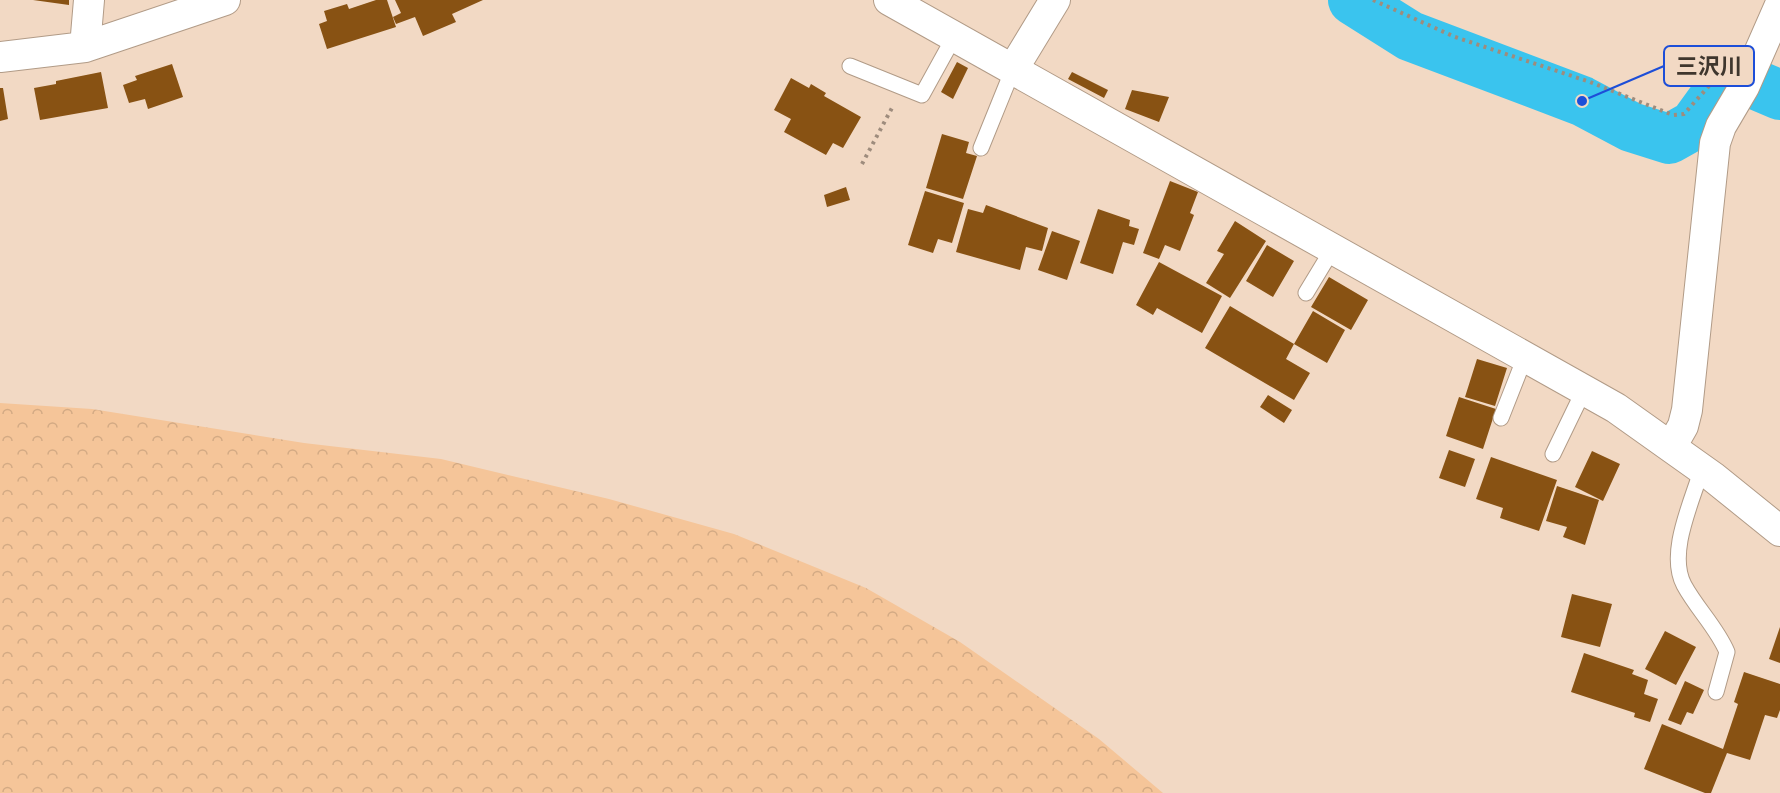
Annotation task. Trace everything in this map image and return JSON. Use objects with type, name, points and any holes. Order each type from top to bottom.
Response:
[{"type":"street","points":[[85,47],[89,0]]},
{"type":"street","points":[[0,57],[85,47],[225,0]]},
{"type":"street","points":[[889,0],[1616,408],[1701,468],[1780,531]]},
{"type":"street","points":[[1013,69],[1055,0]]},
{"type":"street","points":[[1671,447],[1683,426],[1687,410],[1715,143],[1721,126],[1744,87],[1780,5]]},
{"type":"lane","points":[[850,66],[922,95],[954,36]]},
{"type":"lane","points":[[981,148],[1013,69]]},
{"type":"lane","points":[[1306,293],[1332,250]]},
{"type":"lane","points":[[1501,418],[1525,357]]},
{"type":"lane","points":[[1553,454],[1584,390]]},
{"type":"lane","points":[[1701,468],[1677,551],[1677,567],[1684,585],[1727,652],[1716,692]]},
{"type":"path","points":[[1373,0],[1455,37],[1590,82],[1673,115],[1684,114],[1713,81]]},
{"type":"path","points":[[862,164],[903,87]]},
{"type":"green space","points":[[0,403],[92,409],[304,443],[441,459],[609,499],[734,534],[866,588],[960,642],[1099,739],[1163,793],[0,793]]},
{"type":"building","points":[[33,0],[69,0],[69,5]]},
{"type":"building","points":[[376,0],[387,0],[396,27],[327,49],[319,24],[327,21],[324,11],[347,4],[349,9]]},
{"type":"building","points":[[395,0],[483,0],[452,14],[456,22],[423,36],[415,17],[396,24],[393,17],[401,13]]},
{"type":"building","points":[[957,62],[968,68],[953,99],[941,92]]},
{"type":"building","points":[[172,64],[183,97],[148,109],[145,99],[129,103],[123,85],[137,80],[135,76]]},
{"type":"building","points":[[101,72],[108,108],[40,120],[34,88]]},
{"type":"building","points":[[1072,72],[1108,90],[1104,98],[1068,79]]},
{"type":"building","points":[[791,78],[809,88],[811,84],[826,93],[824,96],[861,117],[843,148],[833,143],[826,155],[784,132],[791,119],[774,110]]},
{"type":"building","points":[[0,88],[3,88],[8,119],[0,121]]},
{"type":"building","points":[[1132,90],[1169,97],[1159,122],[1125,109]]},
{"type":"building","points":[[942,134],[969,142],[966,153],[977,156],[963,199],[926,188]]},
{"type":"building","points":[[1170,181],[1198,192],[1190,213],[1194,215],[1180,251],[1165,245],[1159,259],[1143,253]]},
{"type":"building","points":[[846,187],[850,200],[827,207],[824,195]]},
{"type":"building","points":[[925,191],[964,203],[952,243],[938,239],[933,253],[908,245]]},
{"type":"building","points":[[986,205],[1048,228],[1042,251],[1026,247],[1020,270],[956,252],[968,209],[983,213]]},
{"type":"building","points":[[1098,209],[1130,220],[1129,226],[1139,229],[1134,245],[1123,242],[1113,274],[1080,263]]},
{"type":"building","points":[[1235,221],[1266,241],[1230,298],[1206,283],[1224,254],[1217,251]]},
{"type":"building","points":[[1052,231],[1080,241],[1067,280],[1038,270]]},
{"type":"building","points":[[1267,245],[1294,261],[1273,297],[1246,281]]},
{"type":"building","points":[[1159,262],[1222,296],[1202,333],[1157,308],[1153,315],[1136,305]]},
{"type":"building","points":[[1329,277],[1368,300],[1351,330],[1311,307]]},
{"type":"building","points":[[1230,306],[1294,344],[1286,359],[1310,373],[1294,400],[1205,348]]},
{"type":"building","points":[[1313,311],[1345,330],[1327,363],[1294,344]]},
{"type":"building","points":[[1477,359],[1507,368],[1495,406],[1465,397]]},
{"type":"building","points":[[1268,395],[1292,410],[1284,423],[1260,407]]},
{"type":"building","points":[[1459,397],[1496,409],[1483,449],[1446,436]]},
{"type":"building","points":[[1449,450],[1475,459],[1465,487],[1439,478]]},
{"type":"building","points":[[1592,451],[1620,464],[1603,501],[1575,487]]},
{"type":"building","points":[[1491,457],[1557,480],[1539,531],[1500,518],[1503,508],[1476,499]]},
{"type":"building","points":[[1557,486],[1599,500],[1585,545],[1563,537],[1567,527],[1546,521]]},
{"type":"building","points":[[1572,594],[1612,604],[1600,647],[1561,637]]},
{"type":"building","points":[[1780,627],[1780,663],[1769,659]]},
{"type":"building","points":[[1665,631],[1696,647],[1676,685],[1645,669]]},
{"type":"building","points":[[1584,653],[1634,670],[1632,674],[1648,680],[1644,694],[1658,699],[1650,722],[1634,717],[1635,713],[1571,692]]},
{"type":"building","points":[[1744,672],[1780,684],[1780,710],[1777,718],[1765,715],[1750,760],[1727,753],[1711,793],[1705,793],[1644,769],[1662,724],[1723,749],[1738,704],[1734,702]]},
{"type":"building","points":[[1685,681],[1704,690],[1693,714],[1687,712],[1681,725],[1668,720]]},
{"type":"waterway","points":[[1353,0],[1410,36],[1582,101],[1631,127],[1669,139],[1694,125],[1723,85],[1740,78],[1780,95]]},
{"type":"place","name":"三沢川","points":[[1582,101]]}]
